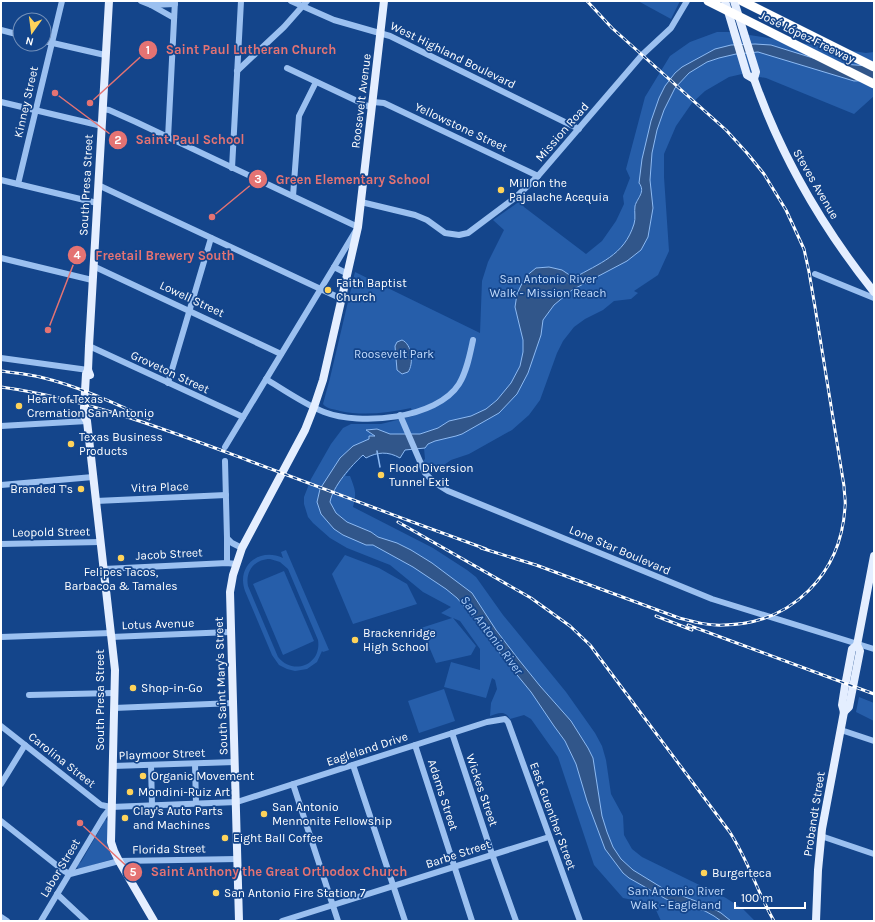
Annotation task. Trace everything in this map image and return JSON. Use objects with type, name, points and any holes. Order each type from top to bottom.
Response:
[{"type":"highway","name":"José López Freeway","points":[[708,1],[874,84]]},
{"type":"highway","name":"José López Freeway","points":[[742,1],[874,67]]},
{"type":"main road","name":"South Presa Street","points":[[109,1],[88,370],[86,374],[84,408],[85,418],[87,421],[115,670],[111,842],[119,861],[154,921]]},
{"type":"main road","name":"Roosevelt Avenue","points":[[314,407],[323,380],[358,227],[384,1]]},
{"type":"main road","name":"Steves Avenue","points":[[725,1],[747,75],[754,79]]},
{"type":"main road","name":"Steves Avenue","points":[[734,1],[756,72],[754,79],[772,126],[808,196],[831,234],[874,292]]},
{"type":"main road","name":"South Saint Mary's Street","points":[[239,921],[236,762],[230,632],[230,592],[236,564],[242,548],[300,440],[314,407]]},
{"type":"main road","name":"Probandt Street","points":[[816,921],[817,872],[821,836],[844,712],[849,707],[860,652],[857,645],[874,561]]},
{"type":"street","name":"Kinney Street","points":[[52,42],[62,1]]},
{"type":"street","points":[[141,1],[174,18]]},
{"type":"street","points":[[232,168],[241,1]]},
{"type":"street","name":"West Highland Boulevard","points":[[291,1],[334,20],[390,36],[579,129]]},
{"type":"street","points":[[237,71],[284,27],[307,1]]},
{"type":"street","name":"Mission Road","points":[[361,202],[415,215],[427,220],[445,233],[459,235],[468,233],[516,197],[538,176],[642,55],[671,28],[687,1]]},
{"type":"street","points":[[151,5],[175,2],[168,138]]},
{"type":"street","points":[[1,30],[12,33]]},
{"type":"street","points":[[52,42],[105,55]]},
{"type":"street","name":"Kinney Street","points":[[18,184],[50,52]]},
{"type":"street","name":"Yellowstone Street","points":[[287,68],[316,82],[372,105],[384,103],[538,176]]},
{"type":"street","points":[[293,196],[299,116],[316,82]]},
{"type":"street","points":[[1,102],[102,126]]},
{"type":"street","points":[[102,109],[109,110],[358,227]]},
{"type":"street","points":[[1,180],[97,203]]},
{"type":"street","points":[[98,185],[342,299]]},
{"type":"street","name":"Roosevelt Avenue","points":[[225,447],[358,227]]},
{"type":"street","points":[[168,383],[211,238]]},
{"type":"street","points":[[1,258],[92,280]]},
{"type":"street","name":"Lowell Street","points":[[93,266],[282,354]]},
{"type":"street","points":[[334,267],[348,274]]},
{"type":"street","points":[[815,274],[874,298]]},
{"type":"street","points":[[266,379],[325,413],[356,419],[386,418],[423,410],[437,404],[456,389],[463,376],[474,340]]},
{"type":"street","name":"Groveton Street","points":[[89,346],[242,417]]},
{"type":"street","points":[[1,358],[88,370]]},
{"type":"street","name":"Lone Star Boulevard","points":[[400,415],[423,470],[429,479],[448,491],[706,597],[857,645],[874,649]]},
{"type":"street","points":[[1,426],[87,421]]},
{"type":"street","points":[[225,461],[227,563]]},
{"type":"street","points":[[1,485],[93,477]]},
{"type":"street","name":"Vitra Place","points":[[96,501],[226,495]]},
{"type":"street","points":[[227,538],[232,543],[242,548]]},
{"type":"street","name":"Leopold Street","points":[[1,544],[101,542]]},
{"type":"street","name":"Jacob Street","points":[[104,569],[227,563],[236,564]]},
{"type":"street","name":"Lotus Avenue","points":[[1,637],[230,632]]},
{"type":"street","points":[[29,696],[114,693]]},
{"type":"street","points":[[114,708],[234,703]]},
{"type":"street","name":"Eagleland Drive","points":[[111,807],[237,802],[452,733],[498,719],[505,719]]},
{"type":"street","name":"East Guenther Street","points":[[505,719],[508,722],[580,921]]},
{"type":"street","name":"Carolina Street","points":[[1,726],[101,805],[111,807]]},
{"type":"street","points":[[841,730],[874,740]]},
{"type":"street","name":"Wickes Street","points":[[452,733],[516,921]]},
{"type":"street","points":[[1,784],[25,745]]},
{"type":"street","name":"Adams Street","points":[[415,745],[472,921]]},
{"type":"street","name":"Playmoor Street","points":[[113,766],[236,762]]},
{"type":"street","points":[[195,764],[196,804]]},
{"type":"street","points":[[151,765],[152,805]]},
{"type":"street","points":[[353,765],[405,921]]},
{"type":"street","points":[[293,784],[338,921]]},
{"type":"street","name":"Labor Street","points":[[41,921],[104,816],[111,807]]},
{"type":"street","points":[[1,821],[64,871],[70,874]]},
{"type":"street","points":[[821,836],[874,854]]},
{"type":"street","name":"Barbe Street","points":[[282,921],[550,837]]},
{"type":"street","name":"Florida Street","points":[[70,874],[119,861],[238,859]]},
{"type":"street","points":[[57,894],[86,921]]},
{"type":"street","points":[[1,917],[7,921]]},
{"type":"green space","points":[[638,1],[680,1],[671,19]]},
{"type":"green space","name":"San Antonio River Walk - Mission Reach","points":[[717,32],[730,32],[866,53],[874,52],[874,96],[854,114],[766,78],[742,74],[729,77],[705,91],[692,103],[676,126],[664,154],[669,251],[658,275],[634,291],[638,293],[631,299],[614,301],[603,310],[585,319],[574,327],[563,341],[557,353],[540,400],[529,415],[512,430],[469,454],[451,460],[431,474],[423,461],[425,459],[424,448],[405,450],[400,458],[387,453],[374,454],[366,458],[363,455],[345,476],[350,476],[354,488],[355,498],[353,507],[433,548],[476,577],[503,615],[566,692],[595,733],[602,746],[606,760],[611,794],[623,816],[624,835],[632,849],[642,857],[726,898],[743,909],[755,921],[661,921],[655,908],[643,902],[623,898],[594,865],[558,757],[531,719],[524,715],[510,719],[504,713],[490,716],[491,703],[497,689],[495,680],[492,678],[486,698],[444,687],[451,662],[480,670],[480,649],[460,621],[453,618],[476,646],[471,655],[436,663],[421,628],[452,618],[441,613],[451,607],[423,592],[390,565],[347,548],[330,538],[308,517],[304,504],[304,497],[311,479],[331,444],[343,428],[351,424],[381,424],[413,416],[411,408],[366,414],[349,413],[331,409],[323,404],[355,272],[480,333],[482,281],[488,262],[504,230],[493,220],[520,201],[524,207],[586,254],[602,241],[616,221],[624,204],[623,196],[630,178],[626,169],[645,97],[670,56],[690,42]]},
{"type":"green space","points":[[286,550],[329,650],[322,651],[317,662],[307,669],[295,671],[279,665],[272,655],[245,591],[243,582],[247,567],[252,561],[258,557],[266,555],[274,555],[283,558],[281,552]],"holes":[[[270,559],[280,562],[288,569],[318,640],[316,656],[305,665],[298,667],[284,663],[278,657],[247,581],[252,567],[260,561]]]},
{"type":"green space","points":[[345,555],[379,568],[407,584],[417,604],[353,624],[332,574]]},
{"type":"green space","points":[[284,571],[314,641],[283,655],[253,584]]},
{"type":"green space","points":[[444,689],[455,721],[419,733],[408,701]]},
{"type":"green space","points":[[859,697],[874,703],[874,721],[856,712]]},
{"type":"green space","points":[[105,819],[108,821],[108,848],[113,859],[79,869],[77,867],[78,864],[81,862]]},
{"type":"water","name":"San Antonio River","points":[[731,45],[771,45],[829,63],[869,66],[874,65],[874,80],[854,81],[758,52],[736,54],[719,58],[707,62],[689,73],[675,88],[664,110],[657,130],[652,153],[650,180],[653,208],[648,237],[641,250],[627,261],[572,290],[554,305],[543,320],[541,335],[528,373],[517,394],[499,413],[462,434],[435,441],[428,444],[425,448],[405,450],[400,458],[387,453],[374,454],[366,458],[363,455],[348,470],[335,489],[330,502],[336,513],[347,522],[371,532],[378,537],[397,543],[411,550],[432,563],[472,593],[496,630],[540,686],[571,721],[588,748],[593,758],[602,816],[613,847],[621,859],[633,870],[664,889],[709,906],[731,921],[721,921],[705,911],[666,899],[623,873],[605,849],[587,801],[576,764],[565,741],[531,692],[504,659],[483,628],[457,598],[413,567],[373,545],[366,545],[343,535],[334,529],[321,514],[317,502],[320,489],[340,458],[353,446],[369,439],[369,436],[375,436],[366,430],[377,429],[390,434],[420,434],[438,428],[449,421],[471,416],[486,409],[497,400],[511,383],[520,366],[523,352],[523,340],[515,307],[517,294],[525,277],[536,268],[549,267],[562,270],[574,278],[610,257],[624,244],[630,235],[634,224],[635,206],[642,189],[639,183],[642,159],[651,121],[665,86],[675,73],[682,67],[715,49]]},
{"type":"water","points":[[402,340],[410,350],[411,364],[408,372],[402,374],[397,370],[395,346],[397,342]]},
{"type":"waterway","points":[[377,451],[380,467]]},
{"type":"railway","points":[[481,548],[536,565],[679,618],[707,624],[724,625],[749,622],[771,616],[791,605],[808,591],[823,574],[834,554],[841,531],[845,504],[844,486],[809,272],[804,249],[786,210],[764,174],[726,130],[612,28],[587,1]]},
{"type":"railway","points":[[1,371],[35,376],[68,385],[96,395],[149,419]]},
{"type":"railway","points":[[1,387],[33,392],[96,407],[157,427],[486,549]]},
{"type":"railway","points":[[398,522],[531,598],[570,626],[590,645],[729,831],[742,853],[762,899],[774,921]]},
{"type":"railway","points":[[656,616],[692,630]]},
{"type":"railway","points":[[688,625],[874,694]]},
{"type":"place","name":"Saint Paul School","points":[[55,93]]},
{"type":"place","name":"Saint Paul Lutheran Church","points":[[90,103]]},
{"type":"place","name":"Mill on the Pajalache Acequia","points":[[501,190]]},
{"type":"place","name":"Green Elementary School","points":[[212,217]]},
{"type":"place","name":"Faith Baptist Church","points":[[328,290]]},
{"type":"place","name":"Freetail Brewery South","points":[[48,330]]},
{"type":"place","name":"Heart of Texas Cremation San Antonio","points":[[19,406]]},
{"type":"place","name":"Texas Business Products","points":[[71,444]]},
{"type":"place","name":"Flood Diversion Tunnel Exit","points":[[381,475]]},
{"type":"place","name":"Branded T's","points":[[81,489]]},
{"type":"place","name":"Felipes Tacos, Barbacoa & Tamales","points":[[121,558]]},
{"type":"place","name":"Brackenridge High School","points":[[355,640]]},
{"type":"place","name":"Shop-in-Go","points":[[133,688]]},
{"type":"place","name":"Organic Movement","points":[[143,776]]},
{"type":"place","name":"Mondini-Ruiz Art","points":[[130,792]]},
{"type":"place","name":"San Antonio Mennonite Fellowship","points":[[264,814]]},
{"type":"place","name":"Clay's Auto Parts and Machines","points":[[125,818]]},
{"type":"place","name":"Saint Anthony the Great Orthodox Church","points":[[80,823]]},
{"type":"place","name":"Eight Ball Coffee","points":[[225,838]]},
{"type":"place","name":"Burgerteca","points":[[704,873]]},
{"type":"place","name":"San Antonio Fire Station 7","points":[[216,893]]},
{"type":"park label","name":"Roosevelt Park","points":[[394,354]]},
{"type":"park label","name":"San Antonio River Walk - Eagleland","points":[[676,898]]}]
